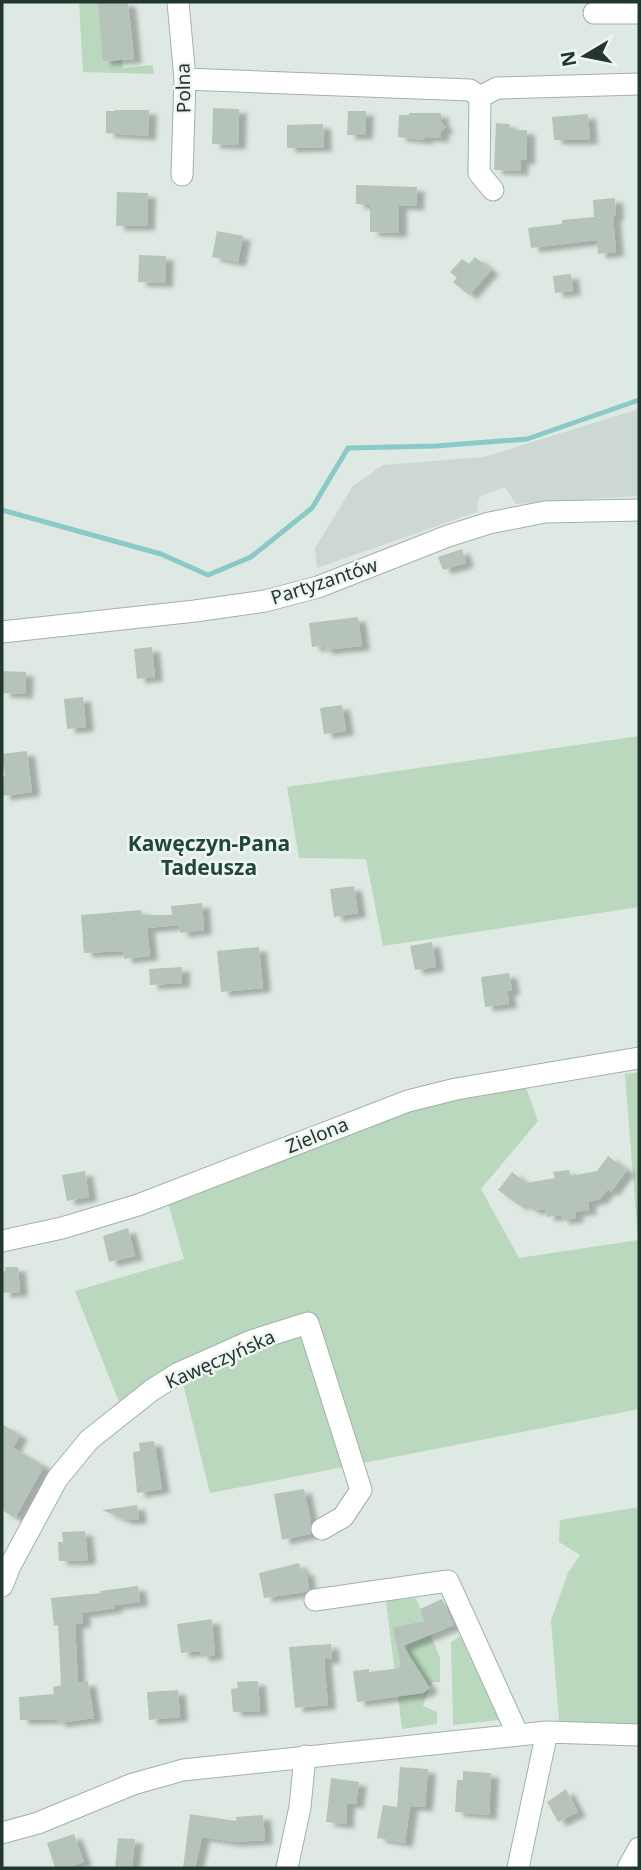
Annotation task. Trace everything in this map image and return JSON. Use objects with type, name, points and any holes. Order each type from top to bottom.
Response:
[{"type":"street","name":"Polna","points":[[178,2],[185,79],[182,175]]},
{"type":"street","points":[[594,13],[639,13]]},
{"type":"street","points":[[185,79],[470,90],[480,97]]},
{"type":"street","points":[[480,97],[497,88],[639,84]]},
{"type":"street","points":[[480,97],[479,173],[493,190]]},
{"type":"street","name":"Partyzantów","points":[[2,632],[265,601],[318,587],[448,536],[489,523],[545,512],[639,510]]},
{"type":"street","name":"Zielona","points":[[2,1241],[62,1228],[138,1205],[408,1101],[456,1089],[639,1058]]},
{"type":"street","name":"Kawęczyńska","points":[[2,1586],[9,1566],[57,1479],[89,1440],[152,1390],[179,1373],[251,1341],[308,1323],[361,1490],[342,1517],[322,1528]]},
{"type":"street","points":[[315,1600],[448,1581],[518,1735]]},
{"type":"street","points":[[518,1868],[547,1732]]},
{"type":"street","points":[[2,1833],[37,1823],[133,1784],[183,1770],[547,1732],[639,1735]]},
{"type":"street","points":[[287,1868],[300,1807],[305,1756]]},
{"type":"street","points":[[628,1868],[639,1848]]},
{"type":"shaded area","points":[[639,409],[639,496],[516,504],[505,487],[479,497],[477,512],[317,568],[315,548],[353,486],[383,465],[484,457]]},
{"type":"green space","points":[[79,2],[98,2],[104,61],[122,60],[123,68],[153,65],[154,74],[83,72]]},
{"type":"green space","points":[[639,736],[639,907],[383,946],[366,859],[299,858],[287,787]]},
{"type":"green space","points":[[639,1072],[639,1409],[210,1493],[179,1368],[121,1407],[75,1291],[184,1259],[168,1203],[415,1104],[525,1085],[538,1121],[481,1189],[519,1258],[638,1240],[625,1074]]},
{"type":"green space","points":[[639,1507],[639,1728],[559,1721],[551,1620],[568,1573],[580,1555],[559,1542],[560,1520]]},
{"type":"green space","points":[[416,1598],[440,1658],[440,1682],[432,1682],[423,1706],[437,1712],[437,1724],[402,1729],[386,1601]]},
{"type":"green space","points":[[460,1636],[499,1720],[453,1725],[451,1642]]},
{"type":"building","points":[[98,2],[128,2],[134,59],[103,61]]},
{"type":"building","points":[[213,108],[239,109],[238,145],[212,144]]},
{"type":"building","points":[[149,110],[148,136],[106,133],[106,111]]},
{"type":"building","points":[[348,111],[366,111],[365,135],[347,135]]},
{"type":"building","points":[[441,113],[441,122],[446,127],[441,131],[441,138],[425,137],[425,140],[398,137],[399,115]]},
{"type":"building","points":[[588,114],[590,140],[554,140],[552,117]]},
{"type":"building","points":[[496,123],[510,124],[509,130],[527,130],[527,160],[521,160],[520,171],[494,170]]},
{"type":"building","points":[[323,124],[324,147],[287,148],[287,125]]},
{"type":"building","points":[[356,185],[417,187],[416,206],[399,205],[399,233],[370,232],[370,205],[356,204]]},
{"type":"building","points":[[117,192],[148,193],[147,226],[116,226]]},
{"type":"building","points":[[615,198],[616,216],[613,216],[616,252],[598,254],[597,240],[531,248],[528,228],[562,224],[562,220],[594,217],[593,200]]},
{"type":"building","points":[[217,231],[243,236],[238,262],[212,257]]},
{"type":"building","points":[[139,255],[166,256],[165,283],[138,282]]},
{"type":"building","points":[[475,257],[491,270],[469,295],[453,282],[457,278],[450,272],[462,259],[469,264]]},
{"type":"building","points":[[571,274],[573,291],[555,293],[553,276]]},
{"type":"building","points":[[462,549],[466,563],[443,570],[438,557]]},
{"type":"building","points":[[358,617],[362,646],[324,650],[324,646],[312,647],[309,623]]},
{"type":"building","points":[[152,647],[155,677],[137,679],[134,649]]},
{"type":"building","points":[[2,671],[26,672],[25,694],[2,693]]},
{"type":"building","points":[[83,697],[86,727],[67,729],[64,699]]},
{"type":"building","points":[[342,705],[346,731],[324,734],[320,708]]},
{"type":"building","points":[[27,751],[32,792],[2,796],[2,777],[5,776],[2,754]]},
{"type":"building","points":[[354,886],[358,913],[334,917],[330,889]]},
{"type":"building","points":[[202,903],[204,930],[180,933],[179,925],[147,928],[150,956],[124,959],[123,951],[84,953],[81,915],[141,910],[142,915],[172,915],[171,906]]},
{"type":"building","points":[[432,942],[436,967],[415,970],[410,946]]},
{"type":"building","points":[[259,947],[263,988],[221,992],[217,951]]},
{"type":"building","points":[[182,967],[182,983],[150,985],[149,969]]},
{"type":"building","points":[[509,973],[512,990],[507,991],[509,1004],[485,1007],[481,977]]},
{"type":"building","points":[[608,1156],[627,1170],[611,1192],[608,1189],[600,1199],[588,1202],[589,1210],[575,1212],[576,1218],[561,1220],[561,1215],[547,1217],[545,1209],[533,1210],[523,1203],[520,1206],[498,1190],[512,1172],[526,1183],[555,1178],[553,1172],[569,1170],[570,1176],[597,1171]]},
{"type":"building","points":[[85,1171],[89,1197],[67,1201],[62,1175]]},
{"type":"building","points":[[128,1228],[135,1256],[109,1262],[103,1236]]},
{"type":"building","points":[[5,1267],[18,1267],[20,1292],[2,1293],[2,1271],[5,1271]]},
{"type":"building","points":[[2,1424],[20,1435],[13,1448],[44,1466],[15,1518],[2,1510]]},
{"type":"building","points":[[154,1441],[162,1489],[137,1493],[133,1452],[140,1451],[139,1443]]},
{"type":"building","points":[[304,1489],[311,1523],[310,1534],[282,1540],[274,1494]]},
{"type":"building","points":[[137,1505],[139,1519],[126,1520],[102,1510]]},
{"type":"building","points":[[85,1531],[88,1560],[59,1561],[58,1542],[63,1542],[62,1532]]},
{"type":"building","points":[[299,1563],[301,1571],[306,1570],[309,1589],[305,1592],[264,1598],[259,1573]]},
{"type":"building","points":[[138,1586],[140,1602],[82,1613],[83,1623],[75,1624],[78,1683],[88,1681],[94,1718],[58,1723],[57,1719],[20,1720],[19,1697],[54,1694],[53,1687],[61,1685],[58,1625],[54,1626],[51,1598]]},
{"type":"building","points":[[442,1599],[454,1625],[403,1646],[430,1688],[423,1693],[357,1702],[353,1671],[400,1668],[393,1628],[424,1621],[420,1609]]},
{"type":"building","points":[[212,1619],[215,1655],[201,1657],[200,1651],[181,1653],[177,1624]]},
{"type":"building","points":[[331,1644],[332,1659],[324,1659],[328,1705],[295,1708],[289,1647]]},
{"type":"building","points":[[258,1681],[260,1711],[233,1712],[231,1689],[238,1688],[237,1682]]},
{"type":"building","points":[[178,1690],[180,1717],[149,1720],[147,1692]]},
{"type":"building","points":[[400,1767],[428,1769],[425,1807],[410,1806],[405,1843],[377,1838],[383,1805],[397,1807]]},
{"type":"building","points":[[463,1771],[491,1773],[489,1815],[455,1812],[457,1780],[463,1780]]},
{"type":"building","points":[[331,1778],[359,1782],[356,1804],[347,1803],[346,1824],[326,1822]]},
{"type":"building","points":[[566,1789],[578,1812],[558,1822],[547,1802]]},
{"type":"building","points":[[190,1814],[236,1821],[236,1817],[263,1815],[265,1840],[235,1842],[202,1837],[195,1868],[183,1868]]},
{"type":"building","points":[[74,1834],[84,1862],[66,1868],[55,1868],[47,1843]]},
{"type":"building","points":[[118,1838],[135,1839],[132,1868],[115,1868]]},
{"type":"waterway","points":[[2,510],[161,554],[208,575],[251,557],[312,508],[348,448],[436,446],[527,439],[639,400]]},
{"type":"district","name":"Kawęczyn-Pana Tadeusza","points":[[209,855]]}]
